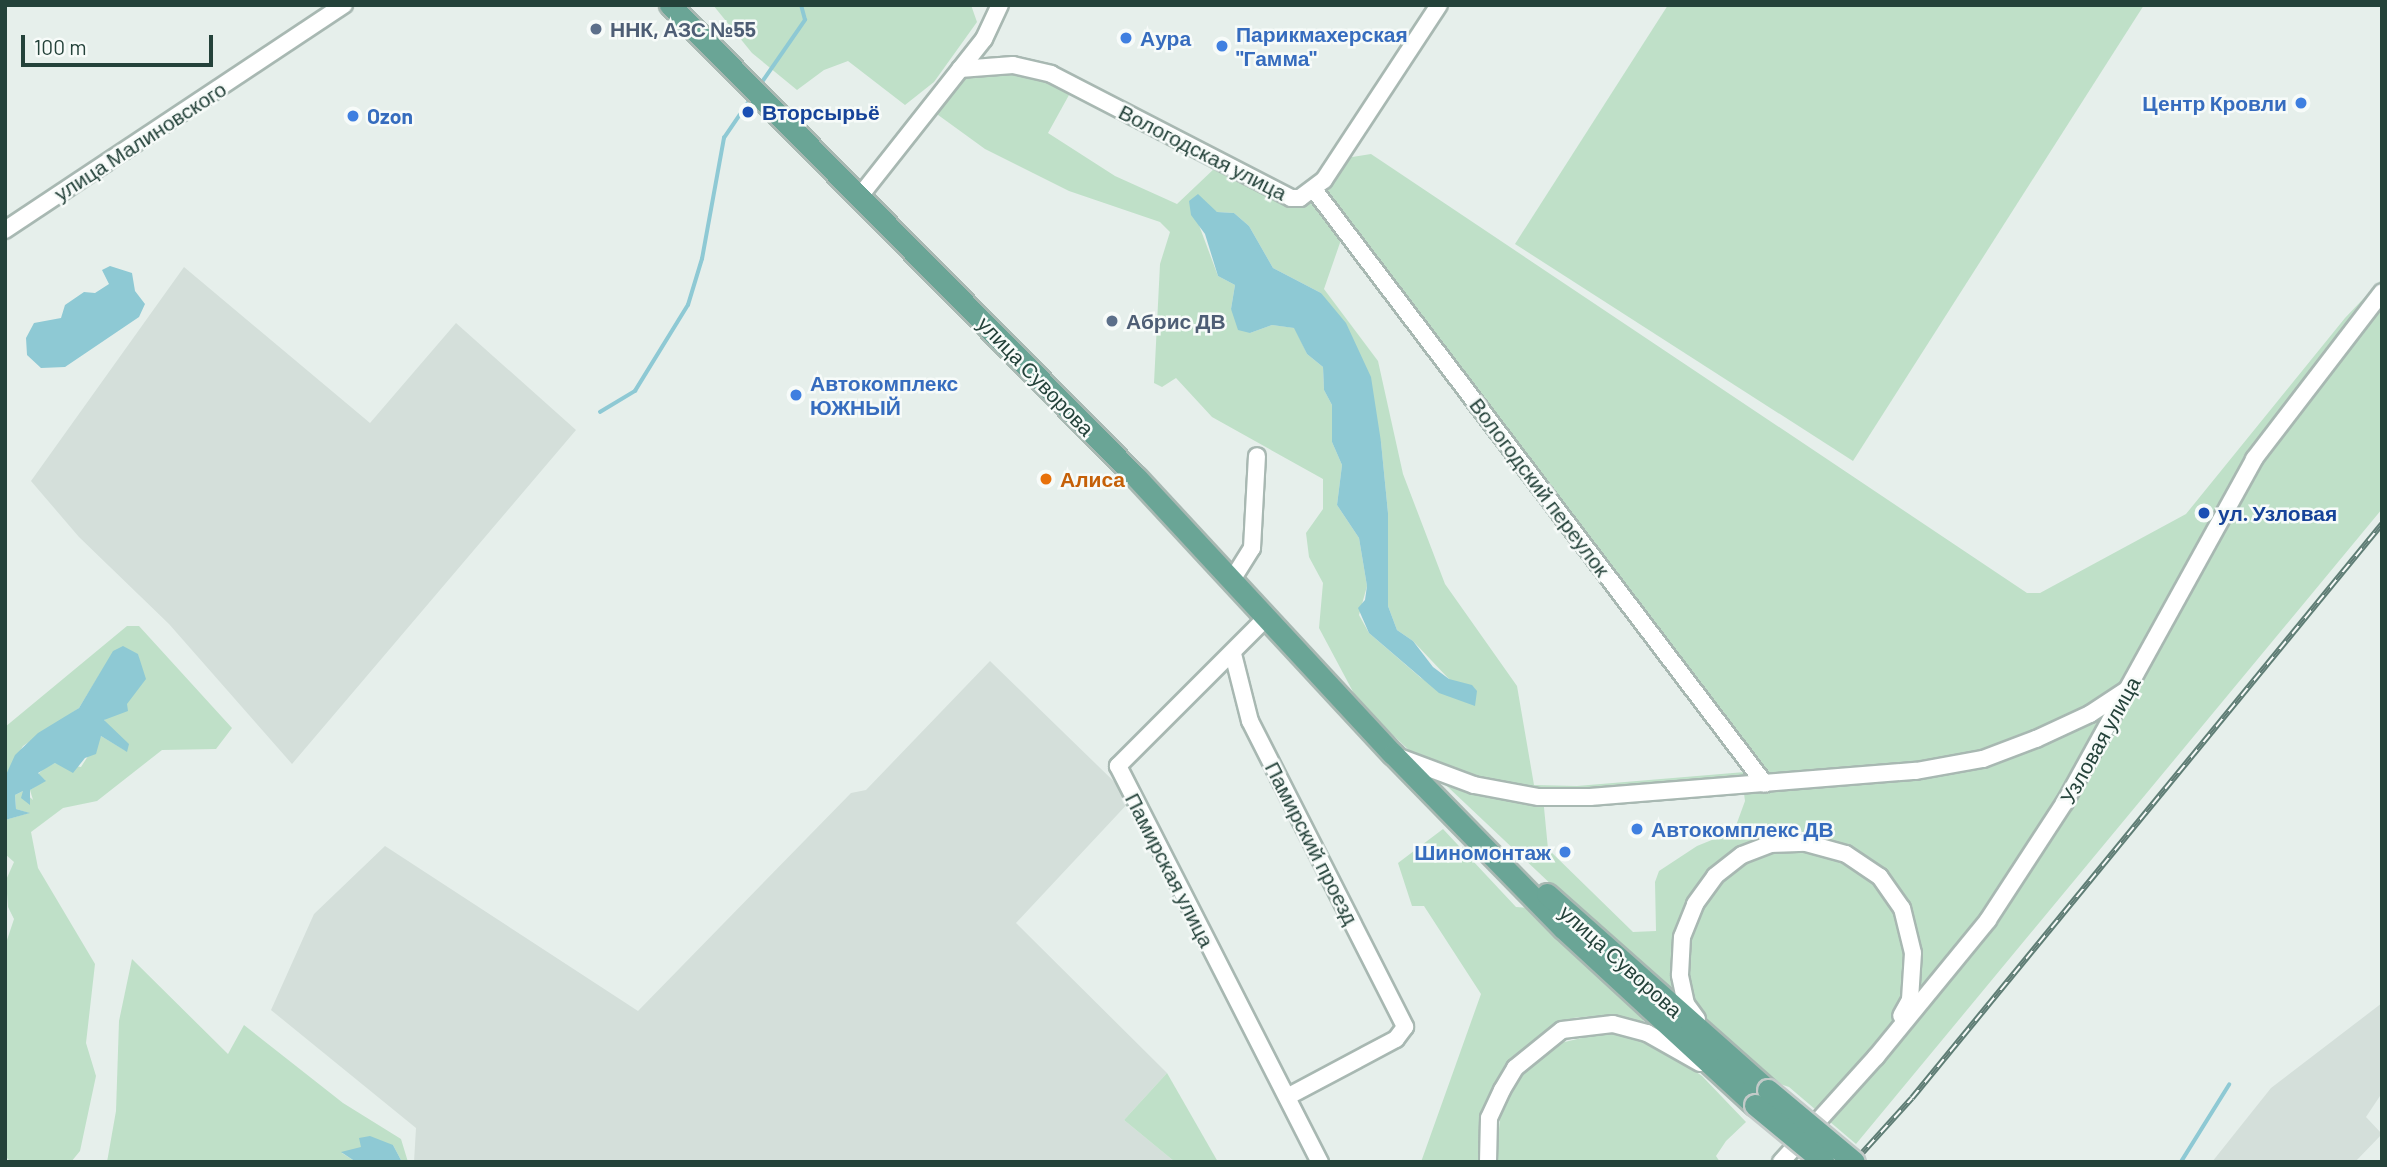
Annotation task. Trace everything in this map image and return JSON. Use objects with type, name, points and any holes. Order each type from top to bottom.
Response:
[{"type":"main road","name":"улица Суворова","points":[[670,5],[860,196],[1232,580],[1393,754],[1563,928],[1761,1097],[1854,1162]]},
{"type":"main road","name":"улица Суворова","points":[[1393,754],[1712,1042],[1824,1162]]},
{"type":"street","name":"улица Малиновского","points":[[5,230],[344,5]]},
{"type":"street","points":[[860,196],[984,39],[1000,5]]},
{"type":"street","name":"Вологодская улица","points":[[960,69],[1013,65],[1051,74],[1291,198],[1315,191],[1439,5]]},
{"type":"street","name":"Вологодский переулок","points":[[1315,191],[1765,784]]},
{"type":"street","name":"Узловая улица","points":[[1781,1162],[1876,1057],[1988,920],[2066,802],[2254,459],[2382,292]]},
{"type":"street","points":[[1232,580],[1252,548],[1257,456]]},
{"type":"street","name":"Памирская улица","points":[[1267,617],[1233,654],[1118,766],[1320,1162]]},
{"type":"street","name":"Памирский проезд","points":[[1233,654],[1250,721],[1405,1027],[1396,1039],[1287,1097]]},
{"type":"street","points":[[1393,754],[1474,785],[1539,797],[1582,798],[1916,771],[1983,759],[2090,714],[2130,688]]},
{"type":"street","points":[[1712,1042],[1686,1004],[1681,975],[1682,937],[1695,904],[1715,876],[1742,855],[1770,844],[1806,843],[1846,854],[1880,877],[1902,908],[1913,953],[1923,975],[1932,977],[1948,970]]},
{"type":"street","points":[[1876,1057],[1910,1000],[1913,953]]},
{"type":"street","points":[[1488,1162],[1489,1118],[1515,1068],[1562,1030],[1591,1023],[1647,1033],[1761,1097]]},
{"type":"shaded area","points":[[184,267],[370,423],[456,323],[576,430],[292,764],[169,624],[79,537],[31,481]]},
{"type":"shaded area","points":[[990,661],[1132,799],[1016,923],[1167,1073],[1124,1120],[1175,1162],[414,1162],[416,1128],[271,1010],[314,914],[385,846],[638,1011],[851,793],[866,790]]},
{"type":"shaded area","points":[[2382,1003],[2382,1093],[2366,1117],[2382,1134],[2355,1162],[2212,1162],[2271,1088]]},
{"type":"green space","points":[[713,5],[971,5],[977,22],[934,82],[905,105],[848,61],[824,70],[797,90],[752,53]]},
{"type":"green space","points":[[1668,5],[2144,5],[1853,461],[1515,244]]},
{"type":"green space","points":[[1010,73],[1050,82],[1069,95],[1048,133],[1115,176],[1177,204],[1216,167],[1302,205],[1315,202],[1346,158],[1371,154],[2027,593],[2040,593],[2186,514],[2345,318],[2382,279],[2382,509],[1856,1144],[1789,1087],[1771,1081],[1720,1040],[1700,1012],[1669,986],[1662,989],[1359,703],[1319,628],[1323,583],[1309,557],[1306,533],[1323,509],[1323,479],[1212,417],[1176,378],[1162,387],[1154,383],[1160,264],[1170,232],[1160,222],[1069,191],[985,149],[934,112],[962,77]],"holes":[[[1190,201],[1217,212],[1234,213],[1249,226],[1273,268],[1321,293],[1381,442],[1388,513],[1388,606],[1397,630],[1413,641],[1449,679],[1435,685],[1421,678],[1369,633],[1359,615],[1367,586],[1359,538],[1337,505],[1342,465],[1332,442],[1332,405],[1324,390],[1323,367],[1307,354],[1295,328],[1272,325],[1250,333],[1231,309],[1235,285],[1218,276]],[[1342,237],[1745,772],[1577,786],[1534,785],[1517,686],[1445,584],[1403,474],[1378,361],[1324,289]],[[1743,786],[1745,801],[1734,831],[1697,846],[1659,871],[1655,882],[1656,931],[1633,932],[1548,849],[1543,797]]]},
{"type":"green space","points":[[127,626],[139,626],[232,728],[216,749],[162,750],[97,801],[63,808],[31,832],[38,868],[95,964],[86,1043],[96,1076],[80,1151],[71,1162],[11,1162],[5,1156],[5,946],[14,919],[8,907],[6,880],[14,862],[5,854],[5,820],[29,813],[16,809],[15,795],[23,791],[33,800],[30,790],[45,780],[38,774],[55,763],[81,767],[101,736],[126,751],[104,720],[126,704],[141,682],[138,654],[114,651],[79,708],[23,746],[5,777],[5,727]]},
{"type":"green space","points":[[1443,829],[1516,907],[1528,908],[1644,1015],[1643,1022],[1605,1015],[1573,1018],[1538,1036],[1512,1063],[1482,1117],[1478,1162],[1421,1162],[1481,994],[1424,906],[1412,906],[1398,863]]},
{"type":"green space","points":[[132,959],[228,1054],[244,1025],[343,1103],[401,1139],[408,1162],[402,1162],[393,1145],[342,1153],[356,1162],[107,1162],[116,1111],[119,1021]]},
{"type":"green space","points":[[1607,1032],[1635,1038],[1682,1062],[1702,1076],[1746,1122],[1726,1141],[1716,1156],[1720,1162],[1496,1162],[1500,1118],[1511,1089],[1529,1064],[1552,1045]]},
{"type":"green space","points":[[1167,1073],[1218,1162],[1175,1162],[1124,1120]]},
{"type":"water","points":[[1198,194],[1217,212],[1234,213],[1249,226],[1273,268],[1321,293],[1346,323],[1371,377],[1381,442],[1388,513],[1388,606],[1397,630],[1413,641],[1433,667],[1449,679],[1472,685],[1477,691],[1475,706],[1439,693],[1369,633],[1358,608],[1365,600],[1367,586],[1359,538],[1337,505],[1342,465],[1332,442],[1332,405],[1324,390],[1323,367],[1307,354],[1294,328],[1272,325],[1250,333],[1238,330],[1231,309],[1235,285],[1218,276],[1205,234],[1191,215],[1189,201]]},
{"type":"water","points":[[110,266],[132,273],[135,291],[145,304],[139,317],[65,367],[41,368],[27,355],[26,338],[34,323],[61,318],[65,305],[84,292],[95,293],[109,284],[102,270]]},
{"type":"water","points":[[123,646],[138,654],[146,679],[127,704],[128,711],[104,720],[129,744],[127,752],[101,736],[96,754],[85,758],[73,773],[55,763],[38,773],[46,781],[30,790],[30,805],[21,798],[23,791],[15,795],[16,809],[30,813],[5,820],[5,777],[15,755],[38,733],[79,708],[113,651]]},
{"type":"water","points":[[370,1136],[393,1145],[402,1162],[356,1162],[341,1152],[361,1147],[359,1138]]},
{"type":"waterway","points":[[760,85],[805,20],[801,5]]},
{"type":"waterway","points":[[600,412],[635,391],[688,305],[702,259],[724,138],[752,97]]},
{"type":"waterway","points":[[2181,1162],[2229,1085]]},
{"type":"railway","points":[[1854,1162],[1912,1098],[2382,524]]},
{"type":"place","name":"ННК, АЗС №55","points":[[596,29]]},
{"type":"place","name":"Аура","points":[[1126,38]]},
{"type":"place","name":"Парикмахерская \"Гамма\"","points":[[1222,46]]},
{"type":"place","name":"Центр Кровли","points":[[2301,103]]},
{"type":"place","name":"Вторсырьё","points":[[748,112]]},
{"type":"place","name":"Ozon","points":[[353,116]]},
{"type":"place","name":"Абрис ДВ","points":[[1112,321]]},
{"type":"place","name":"Автокомплекс ЮЖНЫЙ","points":[[796,395]]},
{"type":"place","name":"Алиса","points":[[1046,479]]},
{"type":"place","name":"ул. Узловая","points":[[2204,513]]},
{"type":"place","name":"Автокомплекс ДВ","points":[[1637,829]]},
{"type":"place","name":"Шиномонтаж","points":[[1565,852]]}]
